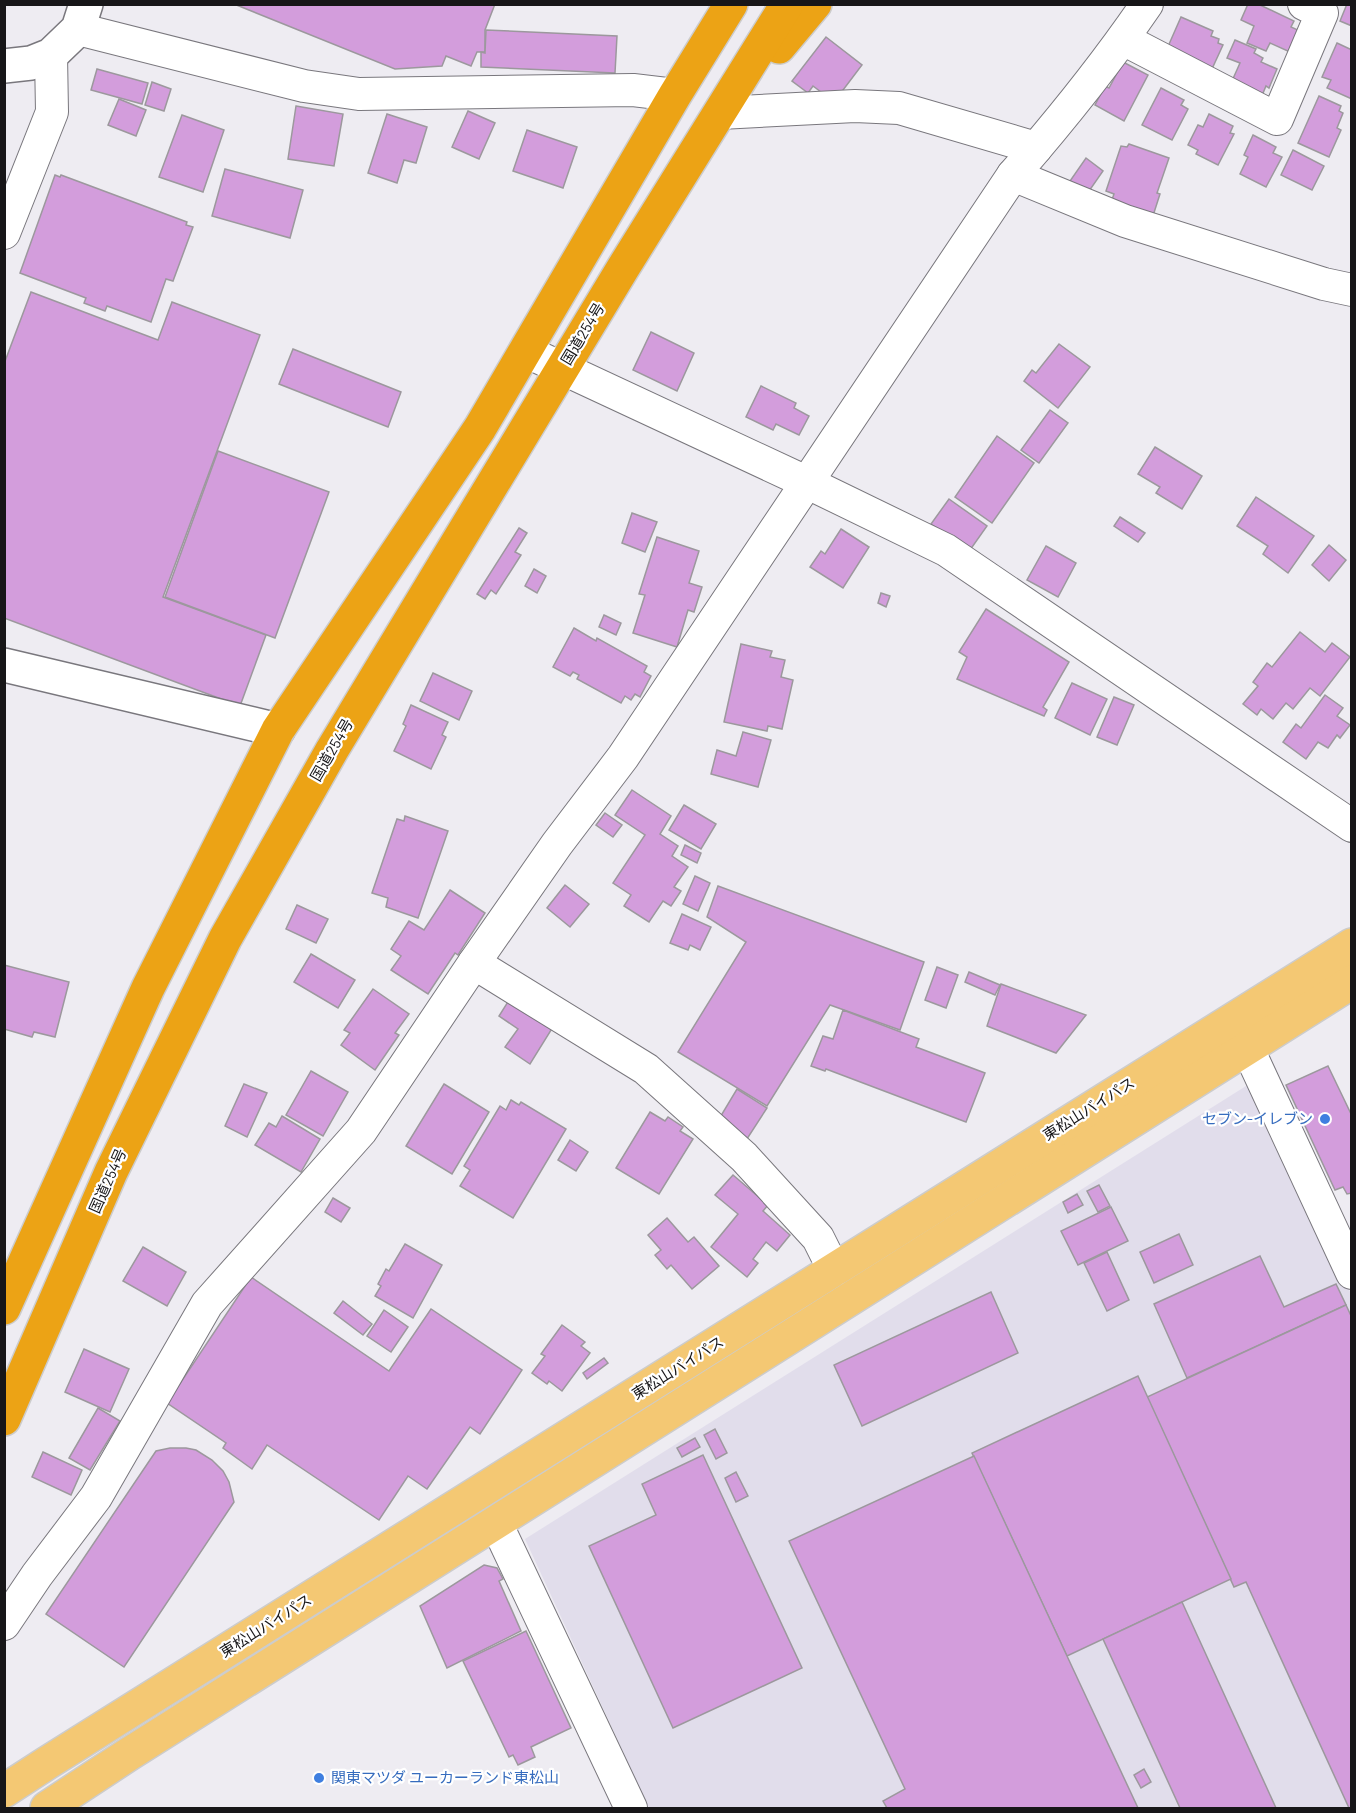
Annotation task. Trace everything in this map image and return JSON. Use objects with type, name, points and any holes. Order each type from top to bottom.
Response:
[{"type":"highway","points":[[4,1308],[148,988],[278,730],[480,428],[675,95],[731,4]]},
{"type":"highway","points":[[720,113],[787,4]]},
{"type":"highway","points":[[720,113],[804,20],[815,4]]},
{"type":"highway","name":"国道254号","points":[[4,1419],[111,1172],[225,939],[332,750],[720,113]]},
{"type":"main road","name":"東松山バイパス","points":[[4,1791],[1352,945]]},
{"type":"main road","points":[[46,1809],[129,1754],[1352,982]]},
{"type":"street","points":[[4,1624],[37,1575],[96,1497],[207,1304],[361,1131],[557,844],[623,756],[1013,175],[1123,39],[1147,4]]},
{"type":"street","points":[[1123,39],[1276,118],[1322,13],[1304,4]]},
{"type":"street","points":[[4,66],[32,63],[51,55],[82,17],[304,86],[359,94],[633,90],[675,95]]},
{"type":"street","points":[[4,232],[52,112],[51,55]]},
{"type":"street","points":[[720,113],[855,106],[898,108],[1036,148]]},
{"type":"street","points":[[1013,175],[1125,221],[1324,284],[1352,290]]},
{"type":"street","points":[[525,351],[946,550],[1352,826]]},
{"type":"street","points":[[4,665],[278,730]]},
{"type":"street","points":[[474,963],[646,1069],[744,1157],[818,1238],[834,1270]]},
{"type":"street","points":[[1248,1049],[1352,1273]]},
{"type":"street","points":[[496,1523],[631,1809]]},
{"type":"shaded area","points":[[1254,1081],[1351,1294],[1351,1808],[649,1808],[525,1539]]},
{"type":"building","points":[[234,4],[495,4],[485,30],[485,52],[477,52],[471,66],[446,56],[442,66],[395,69]]},
{"type":"building","points":[[1248,4],[1258,4],[1294,21],[1291,27],[1300,31],[1290,52],[1270,43],[1266,51],[1247,43],[1254,26],[1241,20]]},
{"type":"building","points":[[1347,4],[1352,4],[1352,26],[1340,21]]},
{"type":"building","points":[[1181,17],[1213,31],[1211,36],[1219,39],[1218,43],[1223,45],[1211,71],[1166,51]]},
{"type":"building","points":[[486,30],[617,36],[615,73],[481,67],[481,52],[485,53]]},
{"type":"building","points":[[826,37],[862,65],[840,94],[825,95],[813,86],[808,93],[792,81]]},
{"type":"building","points":[[1235,40],[1256,49],[1254,53],[1263,58],[1261,62],[1277,69],[1269,88],[1266,86],[1261,98],[1232,81],[1240,63],[1227,58]]},
{"type":"building","points":[[1337,43],[1352,50],[1352,99],[1327,88],[1331,80],[1322,77]]},
{"type":"building","points":[[1123,62],[1148,75],[1124,121],[1095,105],[1105,86],[1109,88]]},
{"type":"building","points":[[97,69],[148,83],[142,104],[91,90]]},
{"type":"building","points":[[152,82],[171,89],[164,111],[145,105]]},
{"type":"building","points":[[1161,88],[1184,100],[1181,105],[1188,109],[1172,140],[1142,125]]},
{"type":"building","points":[[1319,96],[1341,106],[1339,111],[1343,113],[1337,128],[1341,130],[1329,157],[1298,143]]},
{"type":"building","points":[[119,99],[146,110],[136,136],[108,125]]},
{"type":"building","points":[[296,106],[343,114],[334,166],[288,159]]},
{"type":"building","points":[[468,111],[495,123],[479,159],[452,147]]},
{"type":"building","points":[[387,114],[427,127],[416,163],[404,160],[397,183],[368,173]]},
{"type":"building","points":[[1209,114],[1233,126],[1230,133],[1234,134],[1218,165],[1196,154],[1198,150],[1188,145],[1198,125],[1203,127]]},
{"type":"building","points":[[182,115],[224,130],[203,192],[159,177]]},
{"type":"building","points":[[527,130],[577,147],[563,188],[513,171]]},
{"type":"building","points":[[1253,135],[1276,147],[1273,153],[1282,157],[1266,187],[1240,174],[1248,157],[1244,155]]},
{"type":"building","points":[[1129,144],[1169,158],[1157,193],[1160,194],[1151,222],[1109,208],[1114,194],[1106,191],[1121,146],[1127,147]]},
{"type":"building","points":[[1293,150],[1324,166],[1312,190],[1281,175]]},
{"type":"building","points":[[1086,158],[1103,171],[1087,194],[1070,181]]},
{"type":"building","points":[[225,169],[303,190],[290,238],[212,216]]},
{"type":"building","points":[[55,175],[60,177],[61,175],[187,222],[186,225],[193,227],[173,281],[166,279],[151,322],[107,306],[105,311],[84,303],[86,298],[20,273]]},
{"type":"building","points":[[31,292],[158,340],[172,302],[260,335],[163,597],[266,635],[240,706],[4,618],[4,364]]},
{"type":"building","points":[[651,332],[694,353],[677,391],[633,370]]},
{"type":"building","points":[[1059,344],[1090,367],[1058,408],[1024,381],[1032,370],[1036,373]]},
{"type":"building","points":[[293,349],[401,392],[388,427],[279,384]]},
{"type":"building","points":[[761,386],[796,403],[794,408],[809,416],[799,435],[776,424],[773,430],[746,417]]},
{"type":"building","points":[[1050,410],[1068,423],[1039,463],[1021,450]]},
{"type":"building","points":[[997,436],[1034,463],[992,523],[955,497]]},
{"type":"building","points":[[1155,447],[1202,476],[1182,509],[1156,493],[1160,487],[1138,474]]},
{"type":"building","points":[[218,451],[329,492],[275,638],[165,597]]},
{"type":"building","points":[[1256,497],[1314,536],[1288,573],[1263,554],[1268,546],[1237,526]]},
{"type":"building","points":[[949,499],[987,526],[970,550],[931,524]]},
{"type":"building","points":[[632,513],[657,522],[645,552],[622,543]]},
{"type":"building","points":[[1120,517],[1145,533],[1138,542],[1114,526]]},
{"type":"building","points":[[519,528],[527,533],[515,552],[521,555],[496,594],[491,590],[485,599],[477,594]]},
{"type":"building","points":[[841,529],[869,547],[843,588],[810,567],[821,551],[825,554]]},
{"type":"building","points":[[657,537],[699,551],[689,583],[702,587],[694,612],[688,610],[677,647],[633,633],[645,595],[639,594]]},
{"type":"building","points":[[1329,545],[1346,560],[1329,581],[1312,565]]},
{"type":"building","points":[[1046,546],[1076,563],[1058,597],[1027,580]]},
{"type":"building","points":[[534,569],[546,576],[537,593],[525,586]]},
{"type":"building","points":[[881,593],[890,596],[886,607],[878,603]]},
{"type":"building","points":[[986,609],[1069,662],[1043,707],[1047,710],[1044,716],[957,679],[967,657],[959,652]]},
{"type":"building","points":[[604,615],[621,623],[616,635],[599,627]]},
{"type":"building","points":[[574,628],[647,666],[644,672],[651,676],[640,697],[635,694],[631,700],[625,696],[621,703],[577,679],[579,675],[573,672],[570,676],[553,667]]},
{"type":"building","points":[[1300,632],[1325,652],[1332,643],[1350,657],[1320,696],[1310,688],[1293,709],[1286,703],[1273,719],[1261,709],[1257,715],[1243,704],[1258,686],[1253,682],[1267,663],[1272,667]]},
{"type":"building","points":[[741,644],[772,651],[770,657],[785,660],[781,677],[793,680],[782,729],[768,726],[767,731],[724,722]]},
{"type":"building","points":[[433,673],[472,691],[459,720],[420,701]]},
{"type":"building","points":[[1072,683],[1107,699],[1090,735],[1055,718]]},
{"type":"building","points":[[1325,695],[1343,708],[1337,716],[1350,725],[1340,738],[1337,735],[1328,748],[1318,742],[1306,759],[1283,742],[1296,724],[1301,728]]},
{"type":"building","points":[[1114,697],[1134,705],[1117,745],[1097,737]]},
{"type":"building","points":[[411,705],[448,722],[442,735],[446,737],[431,769],[394,751],[406,726],[403,724]]},
{"type":"building","points":[[743,732],[771,740],[758,787],[711,774],[717,750],[736,756]]},
{"type":"building","points":[[632,790],[671,816],[660,834],[678,846],[672,856],[688,867],[674,887],[681,891],[671,906],[663,901],[649,922],[624,906],[631,895],[613,883],[645,835],[615,815]]},
{"type":"building","points":[[684,805],[716,824],[701,849],[669,830]]},
{"type":"building","points":[[605,813],[622,825],[613,837],[596,825]]},
{"type":"building","points":[[405,816],[448,831],[418,918],[386,907],[388,898],[372,893],[397,819],[404,821]]},
{"type":"building","points":[[685,845],[701,853],[697,863],[681,855]]},
{"type":"building","points":[[695,876],[710,883],[698,911],[683,904]]},
{"type":"building","points":[[565,885],[589,904],[570,927],[547,908]]},
{"type":"building","points":[[718,886],[924,962],[900,1030],[830,1005],[767,1106],[678,1052],[746,942],[707,917]]},
{"type":"building","points":[[450,890],[485,913],[458,955],[455,953],[428,994],[391,970],[401,956],[391,949],[409,921],[424,930]]},
{"type":"building","points":[[297,905],[328,919],[316,943],[286,929]]},
{"type":"building","points":[[682,914],[711,927],[700,950],[690,945],[688,950],[670,943]]},
{"type":"building","points":[[311,954],[355,980],[338,1008],[294,982]]},
{"type":"building","points":[[4,965],[69,982],[55,1037],[34,1032],[32,1037],[4,1029]]},
{"type":"building","points":[[937,967],[958,975],[946,1008],[925,1000]]},
{"type":"building","points":[[969,972],[1000,985],[995,995],[965,982]]},
{"type":"building","points":[[1001,984],[1086,1015],[1056,1053],[987,1026]]},
{"type":"building","points":[[373,989],[409,1014],[395,1033],[399,1035],[375,1070],[341,1045],[350,1033],[344,1030]]},
{"type":"building","points":[[513,994],[553,1027],[530,1064],[505,1047],[518,1029],[499,1016]]},
{"type":"building","points":[[843,1010],[919,1039],[916,1047],[985,1073],[966,1122],[826,1069],[825,1071],[811,1066],[823,1036],[833,1039]]},
{"type":"building","points":[[1328,1066],[1352,1116],[1352,1193],[1347,1194],[1343,1187],[1335,1190],[1286,1085]]},
{"type":"building","points":[[311,1071],[348,1092],[323,1136],[286,1115]]},
{"type":"building","points":[[244,1084],[267,1093],[247,1137],[225,1126]]},
{"type":"building","points":[[444,1084],[489,1112],[452,1174],[406,1146]]},
{"type":"building","points":[[737,1089],[767,1108],[745,1142],[716,1124]]},
{"type":"building","points":[[511,1100],[519,1105],[521,1102],[566,1129],[513,1218],[460,1186],[470,1170],[464,1166],[500,1106],[506,1110]]},
{"type":"building","points":[[650,1112],[665,1121],[668,1117],[683,1127],[680,1131],[693,1139],[659,1194],[616,1168]]},
{"type":"building","points":[[282,1116],[320,1139],[301,1172],[255,1145],[269,1123],[276,1127]]},
{"type":"building","points":[[570,1140],[588,1152],[576,1171],[558,1160]]},
{"type":"building","points":[[733,1175],[768,1205],[763,1211],[790,1235],[777,1251],[766,1242],[753,1259],[758,1263],[747,1277],[711,1247],[738,1214],[715,1195]]},
{"type":"building","points":[[1099,1185],[1110,1206],[1098,1212],[1087,1191]]},
{"type":"building","points":[[1077,1194],[1083,1205],[1068,1213],[1063,1202]]},
{"type":"building","points":[[333,1198],[350,1208],[341,1222],[325,1212]]},
{"type":"building","points":[[1111,1207],[1128,1241],[1078,1265],[1061,1231]]},
{"type":"building","points":[[667,1218],[688,1242],[694,1237],[719,1266],[692,1289],[671,1265],[667,1269],[655,1255],[661,1250],[648,1235]]},
{"type":"building","points":[[1179,1234],[1193,1265],[1154,1283],[1140,1252]]},
{"type":"building","points":[[405,1244],[442,1265],[413,1318],[375,1296],[386,1269],[389,1271]]},
{"type":"building","points":[[143,1247],[186,1272],[167,1306],[123,1281]]},
{"type":"building","points":[[1107,1252],[1129,1300],[1107,1311],[1084,1263]]},
{"type":"building","points":[[1260,1256],[1284,1307],[1336,1284],[1346,1305],[1187,1378],[1154,1304]]},
{"type":"building","points":[[251,1277],[389,1371],[431,1309],[522,1370],[480,1434],[470,1427],[427,1489],[408,1476],[379,1520],[267,1445],[252,1469],[223,1448],[226,1443],[167,1403]]},
{"type":"building","points":[[991,1292],[1018,1353],[862,1426],[834,1365]]},
{"type":"building","points":[[343,1301],[372,1324],[363,1335],[334,1313]]},
{"type":"building","points":[[1346,1305],[1352,1318],[1352,1808],[1349,1808],[1246,1582],[1234,1587],[1147,1397]]},
{"type":"building","points":[[384,1310],[408,1327],[391,1352],[367,1336]]},
{"type":"building","points":[[562,1325],[585,1342],[581,1346],[590,1353],[562,1391],[549,1381],[547,1384],[532,1373],[545,1356],[541,1354]]},
{"type":"building","points":[[84,1349],[129,1369],[110,1412],[65,1392]]},
{"type":"building","points":[[604,1358],[608,1363],[587,1379],[583,1373]]},
{"type":"building","points":[[1138,1376],[1231,1579],[1067,1656],[972,1453]]},
{"type":"building","points":[[98,1408],[120,1421],[90,1470],[69,1458]]},
{"type":"building","points":[[715,1429],[727,1453],[716,1459],[704,1435]]},
{"type":"building","points":[[695,1438],[700,1447],[682,1457],[677,1448]]},
{"type":"building","points":[[170,1448],[196,1450],[212,1460],[223,1471],[229,1482],[234,1502],[124,1667],[46,1614],[156,1451]]},
{"type":"building","points":[[43,1452],[82,1470],[71,1495],[32,1477]]},
{"type":"building","points":[[703,1455],[802,1668],[673,1728],[589,1546],[656,1515],[642,1484]]},
{"type":"building","points":[[974,1456],[1138,1808],[887,1808],[883,1801],[905,1789],[789,1541]]},
{"type":"building","points":[[736,1472],[748,1496],[736,1502],[725,1478]]},
{"type":"building","points":[[484,1565],[497,1568],[503,1579],[499,1581],[521,1631],[447,1668],[420,1606]]},
{"type":"building","points":[[1182,1602],[1276,1808],[1180,1808],[1103,1639]]},
{"type":"building","points":[[526,1631],[571,1728],[531,1747],[535,1757],[518,1765],[513,1755],[509,1757],[463,1661]]},
{"type":"building","points":[[1144,1769],[1151,1782],[1141,1788],[1134,1775]]},
{"type":"place","name":"セブン-イレブン","points":[[1325,1119]]},
{"type":"place","name":"関東マツダ ユーカーランド東松山","points":[[319,1778]]}]
